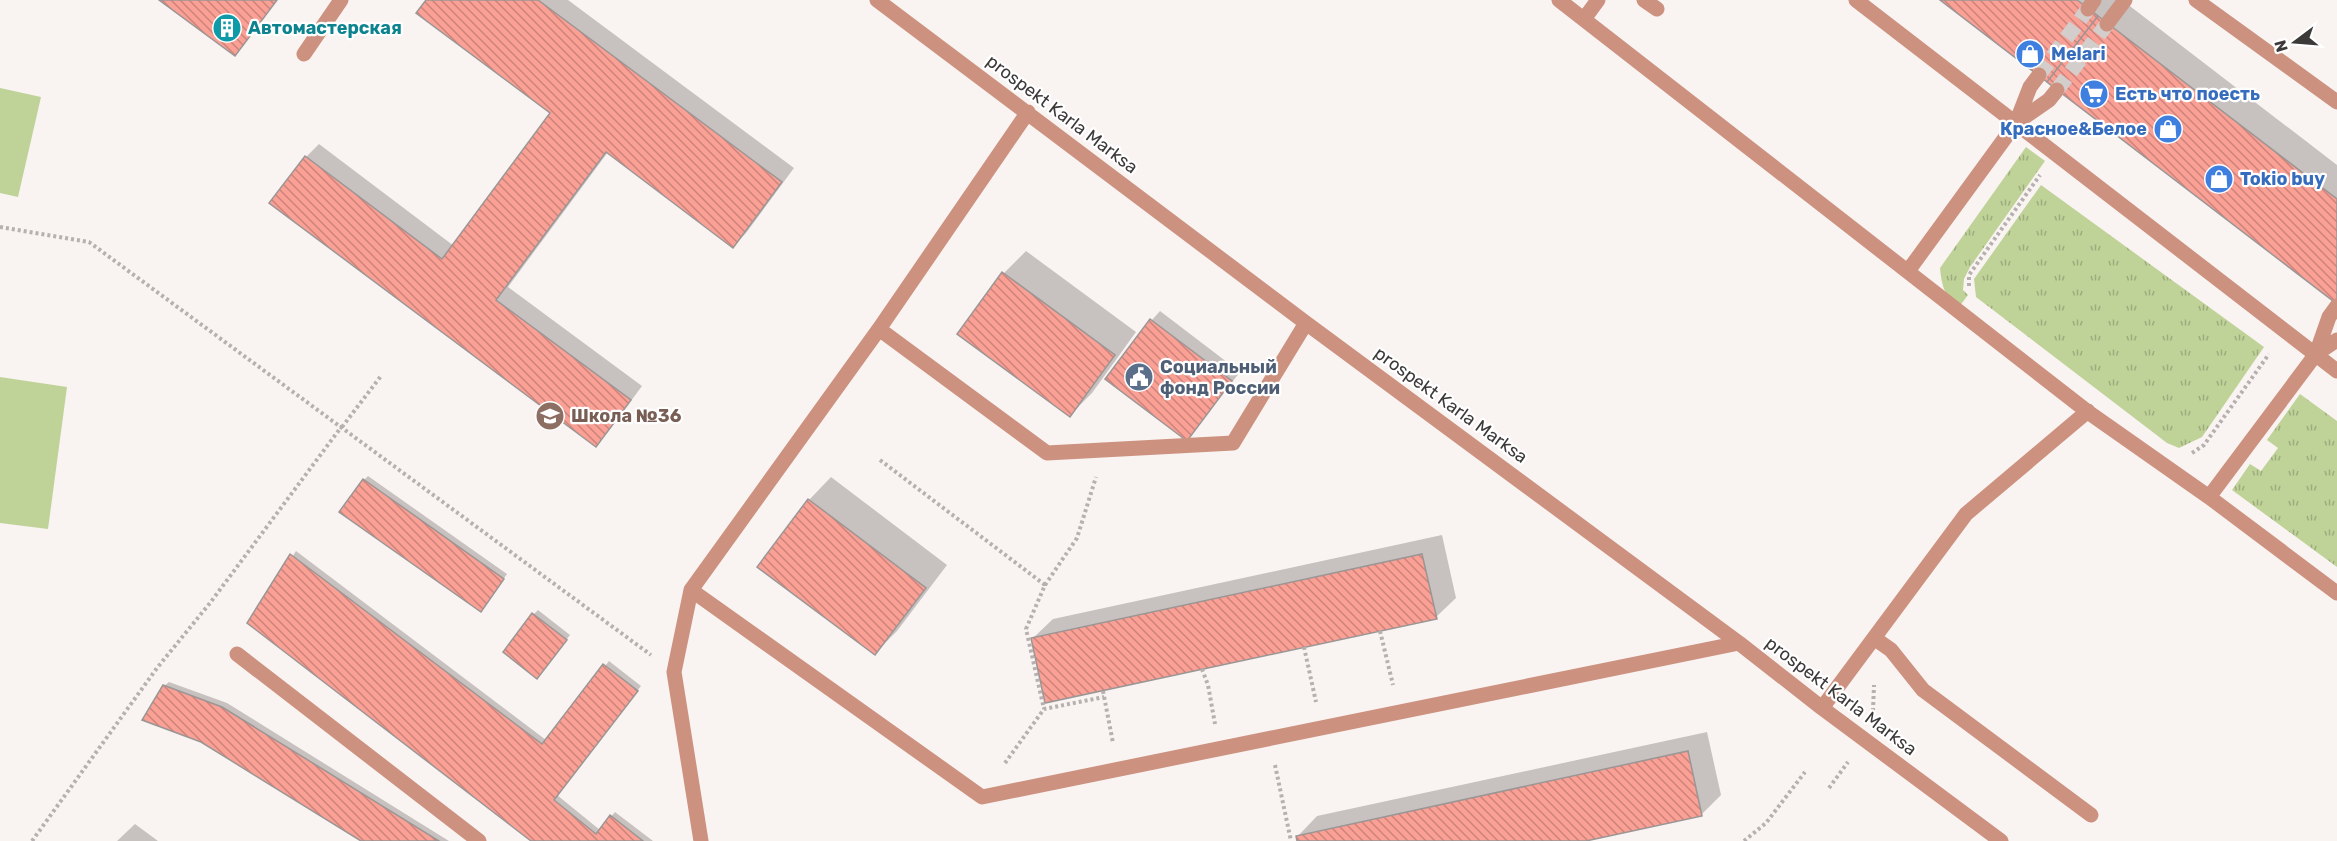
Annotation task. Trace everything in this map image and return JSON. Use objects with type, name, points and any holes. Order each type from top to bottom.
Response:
[{"type":"street","points":[[304,54],[341,0]]},
{"type":"street","name":"prospekt Karla Marksa","points":[[877,0],[2001,841]]},
{"type":"street","points":[[1559,0],[2088,411],[2209,497],[2337,593]]},
{"type":"street","points":[[1584,19],[1598,0]]},
{"type":"street","points":[[1856,0],[2337,371]]},
{"type":"street","points":[[2107,24],[2125,0]]},
{"type":"street","points":[[2196,0],[2337,102]]},
{"type":"street","points":[[1908,271],[2016,123],[2030,87],[2039,75]]},
{"type":"street","points":[[2016,123],[2049,100],[2057,90]]},
{"type":"street","points":[[701,841],[674,672],[691,591],[879,329],[1028,112]]},
{"type":"street","points":[[2209,497],[2316,354],[2329,317],[2337,306]]},
{"type":"street","points":[[879,329],[1047,453],[1233,443],[1306,322]]},
{"type":"street","points":[[2316,354],[2337,340]]},
{"type":"street","points":[[1822,708],[1966,514],[2088,411]]},
{"type":"street","points":[[691,591],[981,797],[1739,643]]},
{"type":"street","points":[[1874,638],[1891,650],[1923,690],[2091,815]]},
{"type":"street","points":[[237,654],[479,841]]},
{"type":"path","points":[[1969,292],[1970,275],[2055,153]]},
{"type":"path","points":[[0,227],[89,242],[674,672]]},
{"type":"path","points":[[2183,454],[2192,453],[2204,445],[2285,331]]},
{"type":"path","points":[[32,841],[157,668],[210,603],[381,376]]},
{"type":"path","points":[[1044,708],[1026,628],[1045,585],[1077,538],[1104,450]]},
{"type":"path","points":[[879,459],[1045,585]]},
{"type":"path","points":[[1380,631],[1398,712]]},
{"type":"path","points":[[1304,647],[1321,728]]},
{"type":"path","points":[[1874,715],[1872,706],[1875,672],[1891,650]]},
{"type":"path","points":[[1202,669],[1208,685],[1219,748]]},
{"type":"path","points":[[1103,691],[1118,769]]},
{"type":"path","points":[[981,797],[1044,708],[1104,697]]},
{"type":"path","points":[[1269,738],[1291,841]]},
{"type":"path","points":[[1829,788],[1854,754]]},
{"type":"path","points":[[1744,841],[1766,823],[1805,771]]},
{"type":"green space","points":[[0,88],[41,97],[18,197],[0,193]]},
{"type":"green space","points":[[2026,147],[2045,161],[1970,267],[1964,279],[1963,290],[1968,295],[1959,307],[1950,299],[1945,290],[1940,268]]},
{"type":"green space","points":[[2041,185],[2264,347],[2202,437],[2179,448],[2167,443],[1976,297],[1974,279]]},
{"type":"green space","points":[[0,377],[67,387],[48,529],[0,523]]},
{"type":"green space","points":[[2300,394],[2337,421],[2337,567],[2232,490],[2250,464],[2261,471],[2278,448],[2267,440]]},
{"type":"building","name":"Автомастерская","points":[[159,0],[277,0],[235,56]]},
{"type":"building","points":[[426,0],[538,0],[782,182],[733,248],[606,152],[496,300],[631,400],[596,447],[269,203],[305,156],[442,259],[550,113],[416,13]]},
{"type":"building","points":[[1940,0],[2077,0],[2098,16],[2047,82]]},
{"type":"building","points":[[2098,16],[2337,199],[2337,304],[2047,82]]},
{"type":"building","points":[[1002,272],[1115,355],[1070,417],[957,334]]},
{"type":"building","points":[[1150,319],[1232,381],[1187,441],[1105,379]]},
{"type":"building","points":[[363,479],[504,579],[481,612],[339,512]]},
{"type":"building","points":[[808,499],[926,588],[875,655],[757,567]]},
{"type":"building","points":[[290,554],[542,744],[603,664],[638,691],[554,800],[596,834],[610,815],[643,841],[531,841],[247,623]]},
{"type":"building","points":[[1422,554],[1437,619],[1045,703],[1031,638]]},
{"type":"building","points":[[532,613],[567,640],[537,679],[503,652]]},
{"type":"building","points":[[163,685],[222,707],[439,841],[361,841],[201,742],[142,720]]},
{"type":"building","points":[[1688,751],[1702,816],[1586,841],[1297,841],[1296,836]]},
{"type":"tunnel","points":[[2039,75],[2088,9]]},
{"type":"tunnel","points":[[2057,90],[2107,24]]},
{"type":"place","name":"Автомастерская","points":[[227,28]]},
{"type":"place","name":"Melari","points":[[2030,54]]},
{"type":"place","name":"Есть что поесть","points":[[2094,94]]},
{"type":"place","name":"Красное&Белое","points":[[2168,129]]},
{"type":"place","name":"Tokio buy","points":[[2219,179]]},
{"type":"place","name":"Социальный фонд России","points":[[1139,377]]},
{"type":"place","name":"Школа №36","points":[[550,416]]}]
